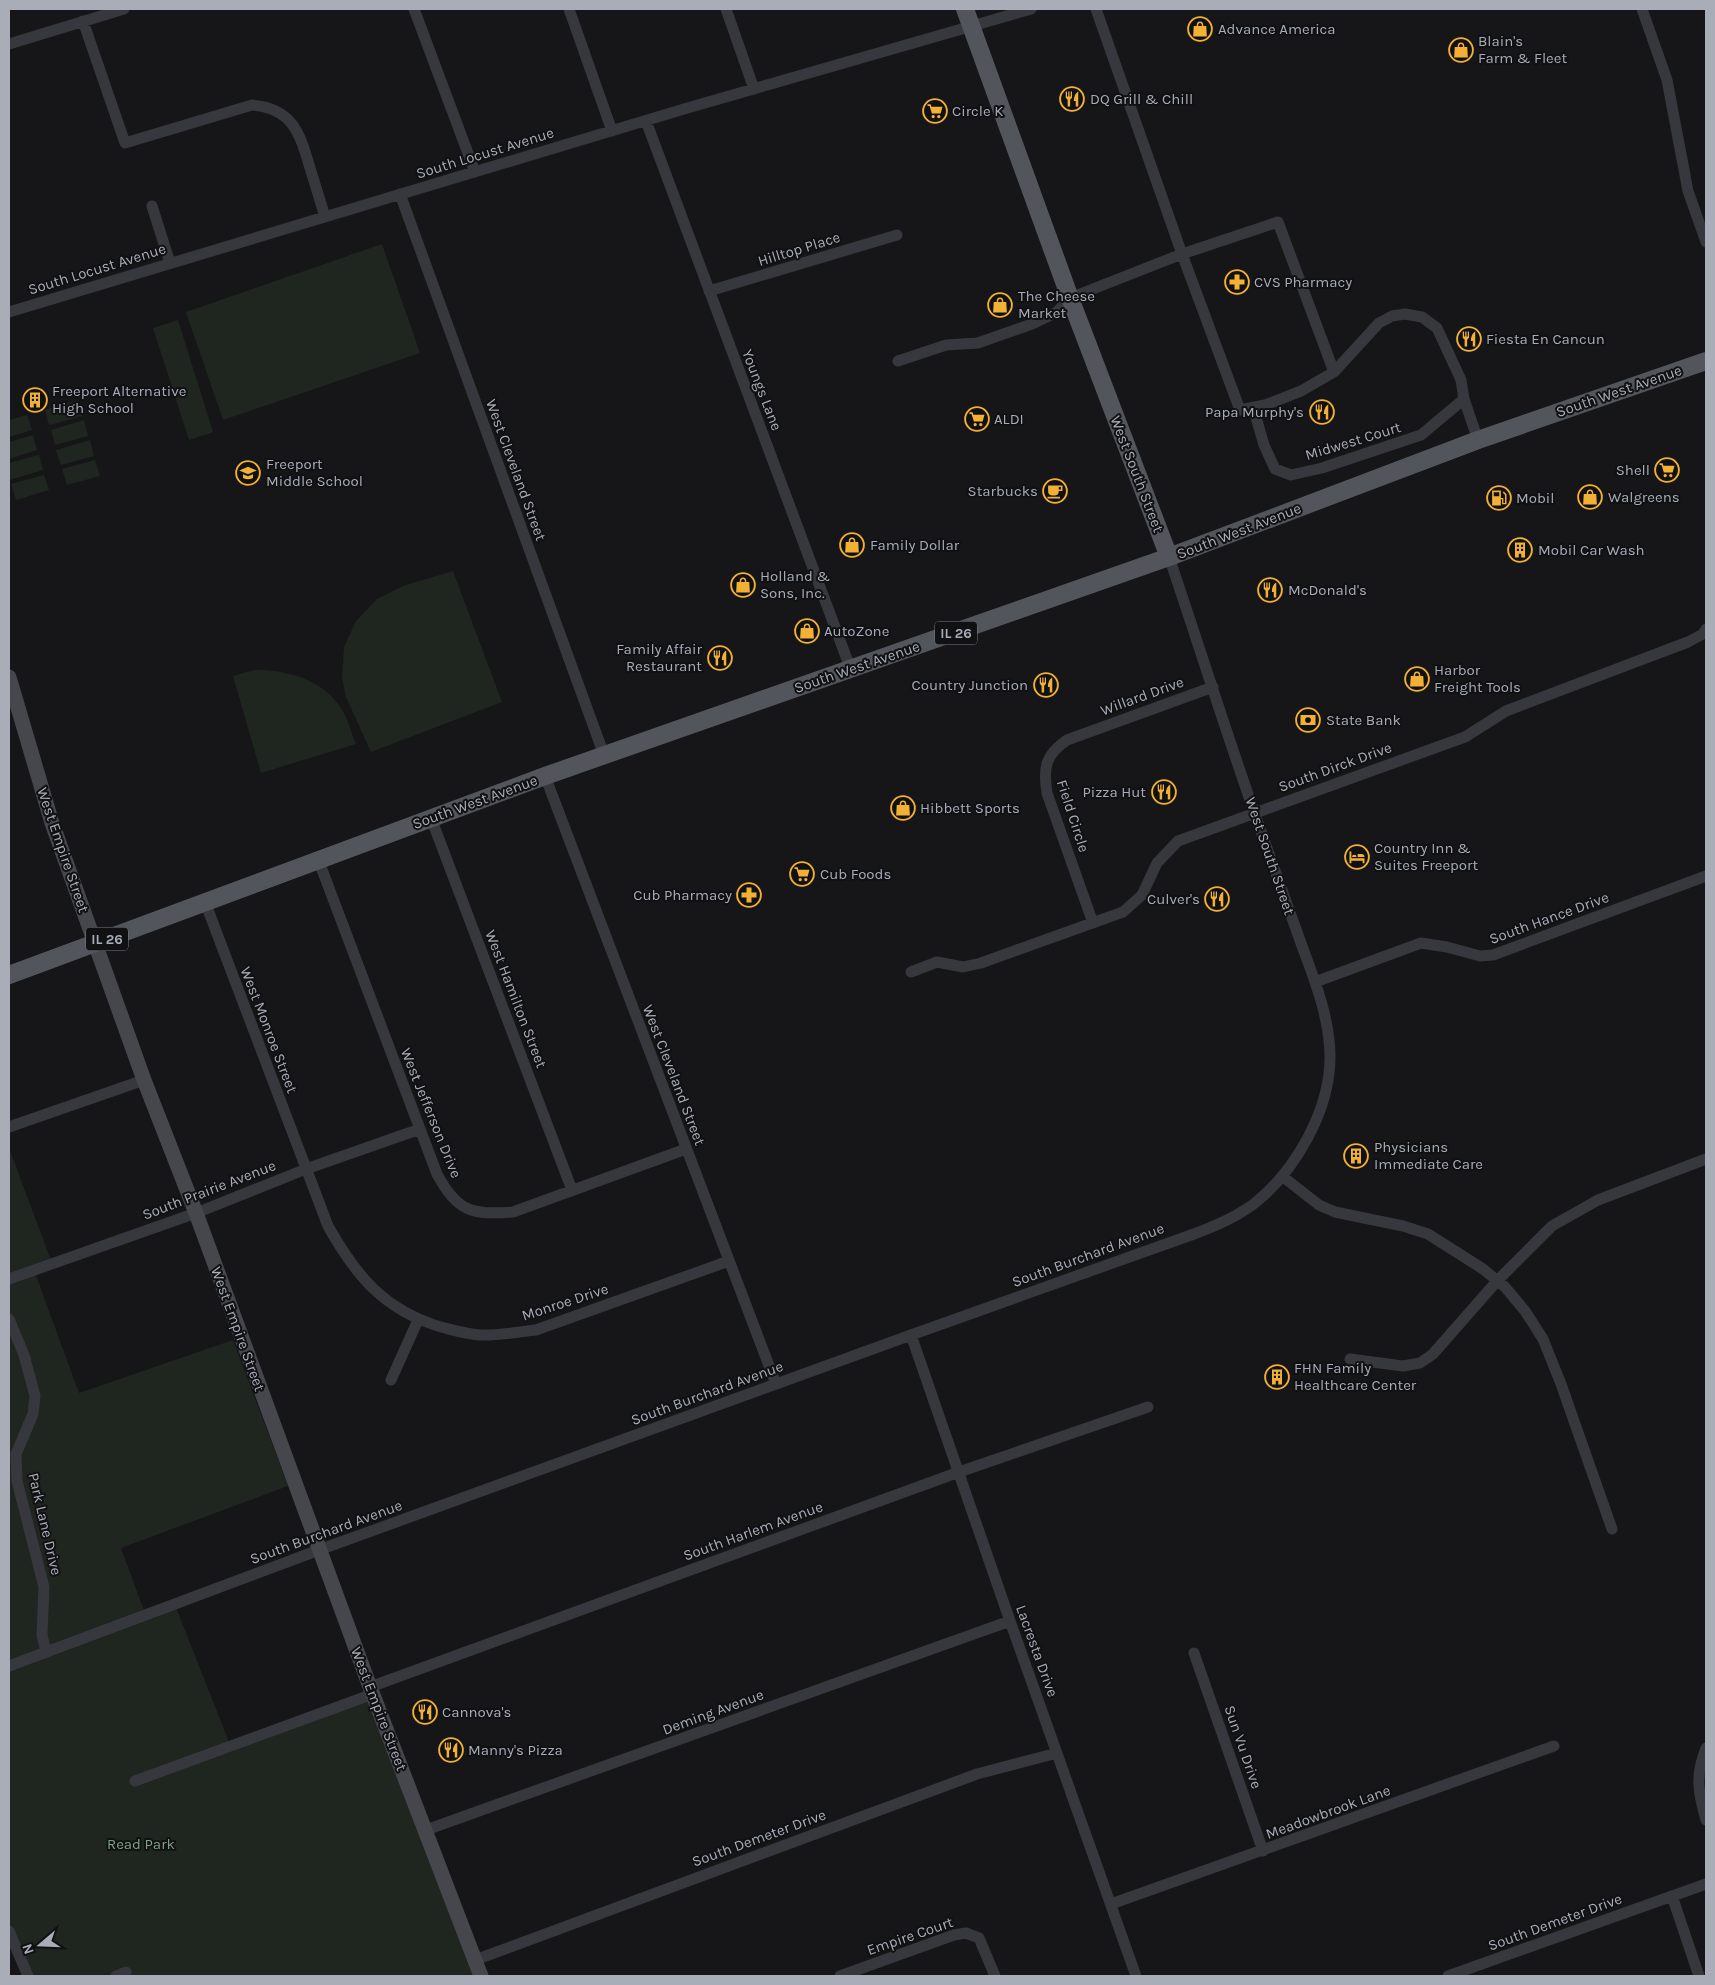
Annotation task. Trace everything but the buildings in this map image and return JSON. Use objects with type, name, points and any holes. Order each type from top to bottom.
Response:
[{"type":"main road","name":"West South Street","points":[[965,9],[1070,298],[1169,557]]},
{"type":"main road","name":"South West Avenue","points":[[9,975],[545,776],[1169,557],[1478,440],[1706,361]]},
{"type":"main road","name":"West Empire Street","points":[[9,677],[52,823],[144,1080],[196,1213],[371,1690],[481,1976]]},
{"type":"street","points":[[9,44],[124,9]]},
{"type":"street","points":[[414,9],[475,172]]},
{"type":"street","points":[[569,9],[612,131]]},
{"type":"street","points":[[726,9],[754,89]]},
{"type":"street","name":"South Locust Avenue","points":[[9,312],[612,131],[1031,9]]},
{"type":"street","points":[[1096,9],[1182,254],[1240,410],[1265,405],[1301,391],[1334,372],[1379,323],[1392,316],[1405,314],[1422,317],[1437,328],[1461,380],[1464,399],[1478,440]]},
{"type":"street","points":[[1642,9],[1667,80],[1688,191],[1706,242]]},
{"type":"street","points":[[84,21],[125,143],[252,106],[266,106],[280,112],[293,123],[302,138],[325,217]]},
{"type":"street","name":"Youngs Lane","points":[[646,121],[851,670]]},
{"type":"street","name":"West Cleveland Street","points":[[400,194],[604,756]]},
{"type":"street","points":[[152,206],[170,263]]},
{"type":"street","points":[[898,361],[946,345],[978,343],[1032,324],[1057,312],[1070,298],[1182,254],[1278,222],[1334,372]]},
{"type":"street","name":"Hilltop Place","points":[[709,291],[897,235]]},
{"type":"street","name":"Midwest Court","points":[[1253,407],[1264,445],[1276,469],[1291,475],[1322,468],[1421,435],[1464,399]]},
{"type":"street","name":"West South Street","points":[[1169,557],[1254,813],[1315,982],[1323,1010],[1330,1058]]},
{"type":"street","name":"South Dirck Drive","points":[[911,972],[937,962],[963,967],[981,962],[1123,912],[1142,895],[1157,862],[1178,841],[1465,736],[1506,711],[1688,642],[1703,634],[1706,629]]},
{"type":"street","name":"Willard Drive","points":[[1082,734],[1213,687]]},
{"type":"street","name":"Field Circle","points":[[1082,734],[1057,746],[1050,757],[1044,773],[1047,793],[1094,923]]},
{"type":"street","name":"West Cleveland Street","points":[[545,776],[776,1384]]},
{"type":"street","name":"West Hamilton Street","points":[[431,818],[572,1190]]},
{"type":"street","name":"West Jefferson Drive","points":[[318,859],[437,1174],[447,1193],[464,1208],[486,1214],[513,1212],[686,1149]]},
{"type":"street","name":"South Hance Drive","points":[[1315,982],[1421,943],[1447,947],[1480,956],[1493,955],[1706,876]]},
{"type":"street","name":"West Monroe Street","points":[[205,902],[306,1169]]},
{"type":"street","name":"South Burchard Avenue","points":[[9,1666],[131,1622],[319,1550],[1226,1221],[1255,1204],[1282,1176],[1295,1159],[1312,1130],[1325,1096],[1330,1058]]},
{"type":"street","points":[[9,1127],[144,1080]]},
{"type":"street","name":"South Prairie Avenue","points":[[9,1279],[196,1213],[306,1169],[420,1129]]},
{"type":"street","points":[[1350,1359],[1403,1366],[1420,1364],[1433,1354],[1497,1280],[1552,1226],[1598,1200],[1706,1160]]},
{"type":"street","name":"Monroe Drive","points":[[306,1169],[328,1226],[346,1258],[368,1284],[389,1301],[418,1320],[456,1331],[478,1335],[536,1330],[729,1261]]},
{"type":"street","points":[[1282,1176],[1319,1205],[1335,1212],[1403,1226],[1428,1234],[1483,1269],[1505,1287],[1526,1311],[1543,1339],[1561,1384],[1612,1529]]},
{"type":"street","name":"Park Lane Drive","points":[[9,1319],[24,1355],[35,1396],[32,1414],[16,1454],[17,1481],[44,1587],[42,1635],[46,1652]]},
{"type":"street","points":[[391,1380],[418,1320]]},
{"type":"street","name":"Lacresta Drive","points":[[911,1334],[1136,1976]]},
{"type":"street","name":"South Harlem Avenue","points":[[371,1690],[959,1472],[1148,1407]]},
{"type":"street","name":"Deming Avenue","points":[[426,1830],[1010,1621]]},
{"type":"street","name":"Sun Vu Drive","points":[[1194,1653],[1263,1851]]},
{"type":"street","points":[[135,1781],[371,1690]]},
{"type":"street","name":"Meadowbrook Lane","points":[[1111,1904],[1554,1746]]},
{"type":"street","points":[[1706,1748],[1700,1764],[1698,1792],[1706,1820]]},
{"type":"street","name":"South Demeter Drive","points":[[475,1960],[977,1774],[1057,1753]]},
{"type":"street","name":"South Demeter Drive","points":[[1448,1976],[1706,1884]]},
{"type":"street","points":[[1672,1896],[1699,1976]]},
{"type":"street","points":[[9,1931],[28,1976]]},
{"type":"street","name":"Empire Court","points":[[840,1976],[954,1935],[966,1933],[979,1938],[995,1976]]},
{"type":"green space","points":[[382,244],[420,353],[223,420],[186,312]]},
{"type":"green space","points":[[178,320],[213,432],[189,440],[153,328]]},
{"type":"green space","points":[[78,400],[83,416],[49,425],[45,410]]},
{"type":"green space","points":[[27,415],[32,430],[9,437],[9,420]]},
{"type":"green space","points":[[84,420],[88,436],[55,445],[51,430]]},
{"type":"green space","points":[[33,435],[37,450],[9,459],[9,442]]},
{"type":"green space","points":[[90,440],[94,456],[61,465],[56,450]]},
{"type":"green space","points":[[39,455],[43,470],[10,480],[9,463]]},
{"type":"green space","points":[[95,460],[100,476],[67,485],[62,469]]},
{"type":"green space","points":[[44,475],[49,490],[16,500],[11,484]]},
{"type":"green space","points":[[453,571],[502,702],[371,752],[346,697],[342,678],[344,647],[356,621],[377,599],[403,586]]},
{"type":"green space","points":[[254,670],[268,670],[294,675],[318,685],[337,703],[345,715],[356,744],[261,773],[233,676]]},
{"type":"green space","name":"Read Park","points":[[9,1148],[52,1263],[34,1270],[79,1393],[233,1340],[288,1486],[121,1548],[146,1616],[175,1605],[231,1747],[373,1694],[476,1976],[29,1976],[9,1927]]},
{"type":"place","name":"Advance America","points":[[1200,29]]},
{"type":"place","name":"Blain's Farm & Fleet","points":[[1461,50]]},
{"type":"place","name":"DQ Grill & Chill","points":[[1072,99]]},
{"type":"place","name":"Circle K","points":[[935,111]]},
{"type":"place","name":"CVS Pharmacy","points":[[1237,282]]},
{"type":"place","name":"The Cheese Market","points":[[1000,305]]},
{"type":"place","name":"Fiesta En Cancun","points":[[1469,339]]},
{"type":"place","name":"Freeport Alternative High School","points":[[35,400]]},
{"type":"place","name":"Papa Murphy's","points":[[1322,412]]},
{"type":"place","name":"ALDI","points":[[977,419]]},
{"type":"place","name":"Shell","points":[[1667,470]]},
{"type":"place","name":"Freeport Middle School","points":[[248,473]]},
{"type":"place","name":"Starbucks","points":[[1055,491]]},
{"type":"place","name":"Walgreens","points":[[1590,497]]},
{"type":"place","name":"Mobil","points":[[1499,498]]},
{"type":"place","name":"Family Dollar","points":[[852,545]]},
{"type":"place","name":"Mobil Car Wash","points":[[1520,550]]},
{"type":"place","name":"Holland & Sons, Inc.","points":[[743,585]]},
{"type":"place","name":"McDonald's","points":[[1270,590]]},
{"type":"place","name":"AutoZone","points":[[807,631]]},
{"type":"place","name":"Family Affair Restaurant","points":[[720,658]]},
{"type":"place","name":"Harbor Freight Tools","points":[[1417,679]]},
{"type":"place","name":"Country Junction","points":[[1046,685]]},
{"type":"place","name":"State Bank","points":[[1308,720]]},
{"type":"place","name":"Pizza Hut","points":[[1164,792]]},
{"type":"place","name":"Hibbett Sports","points":[[903,808]]},
{"type":"place","name":"Country Inn & Suites Freeport","points":[[1357,857]]},
{"type":"place","name":"Cub Foods","points":[[802,874]]},
{"type":"place","name":"Cub Pharmacy","points":[[749,895]]},
{"type":"place","name":"Culver's","points":[[1217,899]]},
{"type":"place","name":"Physicians Immediate Care","points":[[1356,1156]]},
{"type":"place","name":"FHN Family Healthcare Center","points":[[1277,1377]]},
{"type":"place","name":"Cannova's","points":[[425,1712]]},
{"type":"place","name":"Manny's Pizza","points":[[451,1750]]}]
